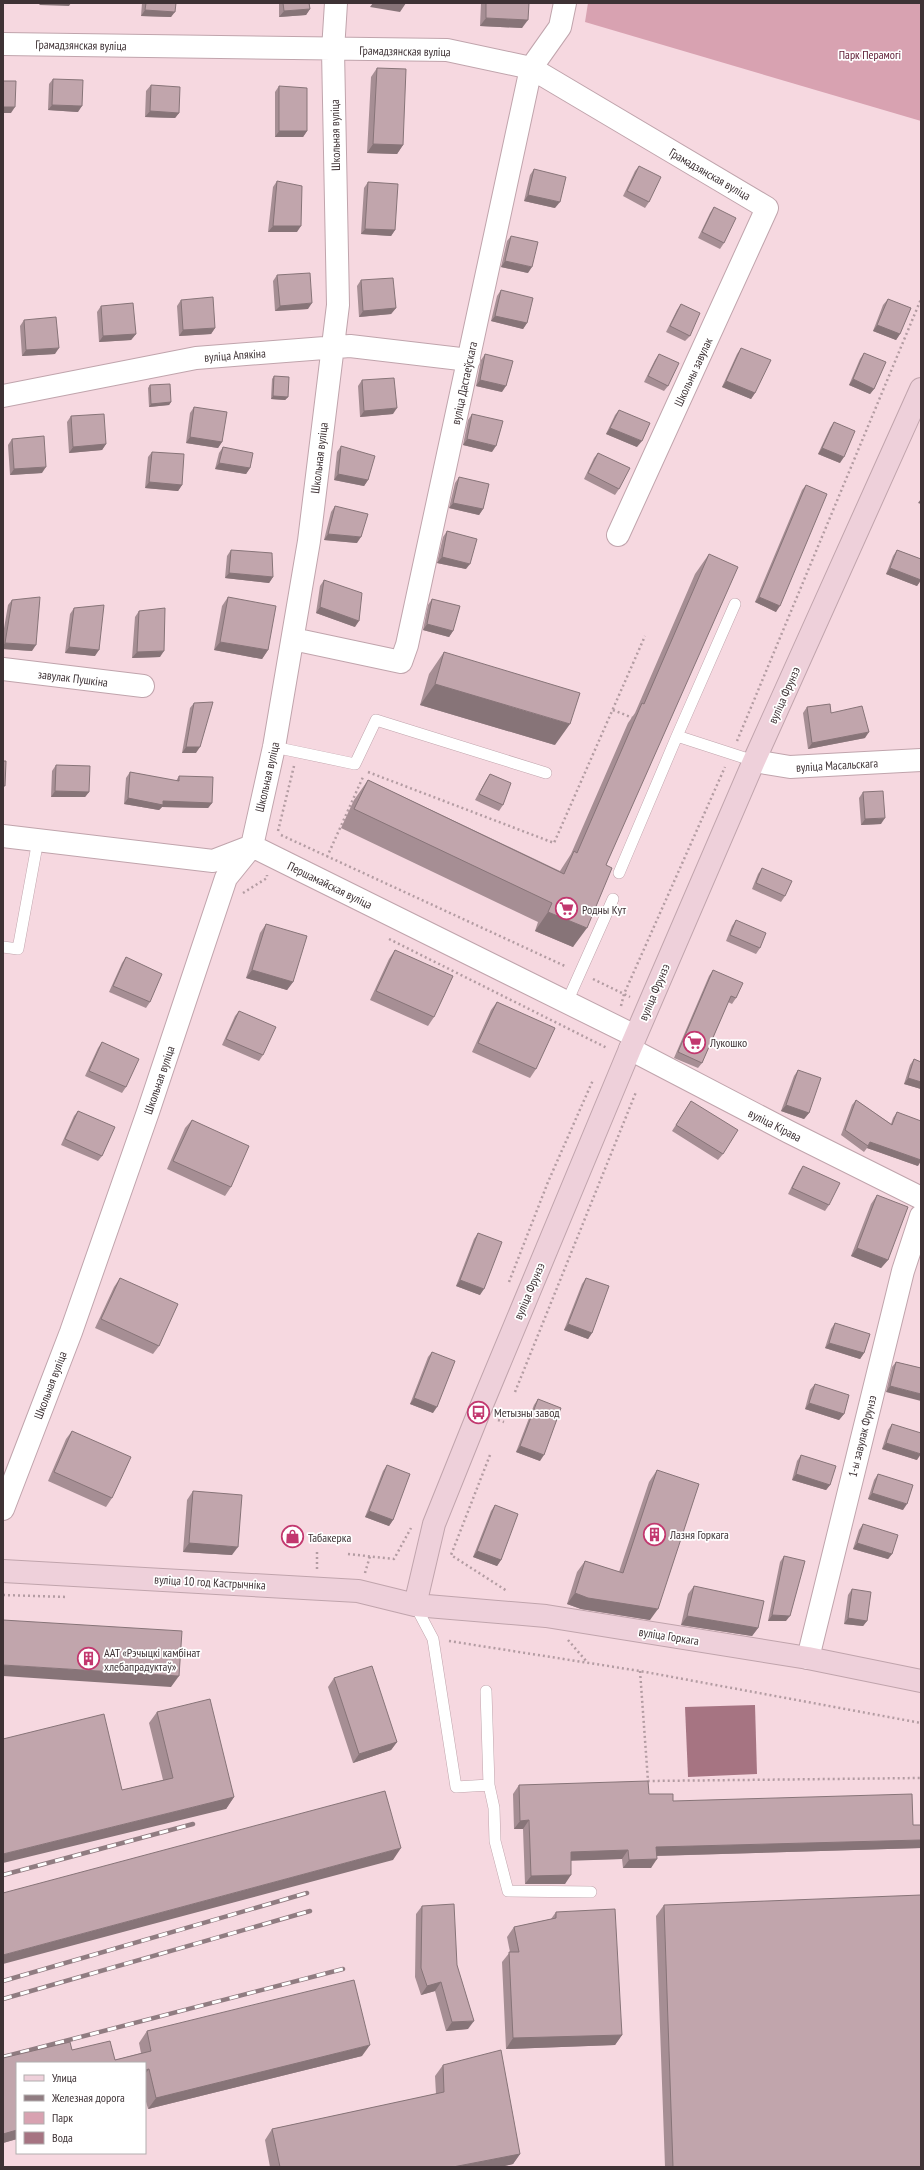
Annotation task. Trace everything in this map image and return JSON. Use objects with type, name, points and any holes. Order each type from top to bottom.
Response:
[{"type":"street","name":"Школьная вуліца","points":[[3,1508],[73,1324],[148,1112],[226,878],[253,838],[274,747],[309,541],[338,305],[333,50],[336,3]]},
{"type":"street","name":"вуліца Дастаеўскага","points":[[293,639],[401,662],[407,645],[532,68],[560,27],[565,3]]},
{"type":"street","name":"Грамадзянская вуліца","points":[[3,44],[333,50],[447,50],[532,68],[767,208]]},
{"type":"street","name":"Школьны завулак","points":[[618,536],[767,208]]},
{"type":"street","name":"вуліца Апякіна","points":[[3,396],[196,358],[333,347],[350,346],[469,360]]},
{"type":"street","name":"вуліца Фрунзэ","points":[[415,1605],[434,1524],[482,1405],[633,1043],[754,761],[921,389]]},
{"type":"street","name":"завулак Пушкіна","points":[[3,669],[143,686]]},
{"type":"street","name":"вуліца Масальскага","points":[[754,761],[790,767],[921,760]]},
{"type":"street","points":[[3,836],[214,861],[253,838]]},
{"type":"street","name":"Першамайская вуліца","points":[[253,838],[567,1002],[633,1043]]},
{"type":"street","name":"вуліца Кірава","points":[[633,1043],[803,1140],[921,1198]]},
{"type":"street","name":"1-ы завулак Фрунзэ","points":[[808,1658],[903,1271],[921,1216]]},
{"type":"street","name":"вуліца 10 год Кастрычніка","points":[[3,1571],[337,1589],[358,1591],[415,1605]]},
{"type":"street","name":"вуліца Горкага","points":[[415,1605],[546,1616],[808,1658],[921,1681]]},
{"type":"lane","points":[[618,873],[676,736],[736,604]]},
{"type":"lane","points":[[274,747],[355,764],[376,720],[546,773]]},
{"type":"lane","points":[[676,736],[754,761]]},
{"type":"lane","points":[[3,947],[18,949],[38,840]]},
{"type":"lane","points":[[567,1002],[613,898]]},
{"type":"lane","points":[[415,1605],[433,1639],[456,1787],[489,1785]]},
{"type":"lane","points":[[486,1691],[489,1785],[494,1808],[495,1841],[508,1891],[591,1892]]},
{"type":"path","points":[[789,618],[790,608],[921,299]]},
{"type":"path","points":[[613,710],[634,718]]},
{"type":"path","points":[[327,857],[366,771]]},
{"type":"path","points":[[253,838],[270,830],[624,994]]},
{"type":"path","points":[[267,878],[274,881]]},
{"type":"path","points":[[387,938],[607,1048]]},
{"type":"path","points":[[515,1392],[638,1089]]},
{"type":"path","points":[[490,1455],[451,1555],[508,1592]]},
{"type":"path","points":[[348,1554],[394,1559],[415,1519],[460,1532]]},
{"type":"path","points":[[433,1639],[588,1662],[921,1723]]},
{"type":"path","points":[[567,1639],[588,1662]]},
{"type":"path","points":[[640,1671],[648,1781],[921,1778]]},
{"type":"green space","name":"Парк Перамогі","points":[[588,3],[921,3],[921,121],[585,22]]},
{"type":"water","points":[[755,1705],[757,1774],[688,1777],[685,1707]]},
{"type":"building","points":[[146,3],[176,3],[175,12],[145,10]]},
{"type":"building","points":[[283,3],[309,3],[310,9],[284,11]]},
{"type":"building","points":[[486,3],[529,3],[528,20],[486,18]]},
{"type":"building","points":[[377,68],[406,69],[403,145],[373,144]]},
{"type":"building","points":[[53,79],[83,80],[82,106],[52,105]]},
{"type":"building","points":[[3,81],[16,81],[15,107],[3,107]]},
{"type":"building","points":[[151,85],[180,87],[179,113],[150,111]]},
{"type":"building","points":[[279,86],[307,88],[307,131],[279,131]]},
{"type":"building","points":[[639,166],[661,177],[649,202],[627,191]]},
{"type":"building","points":[[534,169],[566,177],[560,202],[528,195]]},
{"type":"building","points":[[277,181],[302,186],[301,226],[273,226]]},
{"type":"building","points":[[368,182],[398,184],[395,230],[365,229]]},
{"type":"building","points":[[714,207],[736,218],[724,243],[702,232]]},
{"type":"building","points":[[511,236],[538,242],[532,267],[505,261]]},
{"type":"building","points":[[310,273],[312,303],[280,306],[277,275]]},
{"type":"building","points":[[393,278],[396,308],[363,311],[361,280]]},
{"type":"building","points":[[501,290],[533,298],[527,323],[495,316]]},
{"type":"building","points":[[213,297],[215,328],[183,330],[181,300]]},
{"type":"building","points":[[888,299],[911,308],[900,334],[877,325]]},
{"type":"building","points":[[133,303],[136,334],[103,336],[101,306]]},
{"type":"building","points":[[681,304],[700,313],[690,336],[670,326]]},
{"type":"building","points":[[56,317],[59,348],[26,350],[24,320]]},
{"type":"building","points":[[741,348],[771,360],[755,393],[726,381]]},
{"type":"building","points":[[864,353],[886,362],[874,389],[853,379]]},
{"type":"building","points":[[485,354],[513,361],[506,386],[480,380]]},
{"type":"building","points":[[659,354],[679,363],[668,386],[648,376]]},
{"type":"building","points":[[274,376],[289,377],[288,397],[273,396]]},
{"type":"building","points":[[394,378],[397,408],[364,411],[362,380]]},
{"type":"building","points":[[170,384],[171,402],[151,404],[150,385]]},
{"type":"building","points":[[194,407],[227,412],[222,442],[190,437]]},
{"type":"building","points":[[619,410],[650,423],[642,441],[610,428]]},
{"type":"building","points":[[104,414],[106,444],[73,447],[71,416]]},
{"type":"building","points":[[472,414],[503,421],[496,446],[467,439]]},
{"type":"building","points":[[834,422],[855,431],[844,457],[822,448]]},
{"type":"building","points":[[44,436],[46,467],[14,469],[12,439]]},
{"type":"building","points":[[341,446],[375,456],[368,480],[338,474]]},
{"type":"building","points":[[223,447],[253,453],[250,468],[219,463]]},
{"type":"building","points":[[152,452],[184,454],[182,485],[149,482]]},
{"type":"building","points":[[598,453],[630,468],[619,489],[588,473]]},
{"type":"building","points":[[459,477],[489,484],[483,509],[453,503]]},
{"type":"building","points":[[806,485],[827,494],[780,606],[759,597]]},
{"type":"building","points":[[335,506],[368,514],[361,537],[328,534]]},
{"type":"building","points":[[447,531],[477,539],[470,564],[442,557]]},
{"type":"building","points":[[231,550],[272,553],[273,577],[229,573]]},
{"type":"building","points":[[897,550],[921,559],[921,580],[890,568]]},
{"type":"building","points":[[709,554],[738,567],[606,865],[612,868],[587,928],[548,912],[552,903],[354,809],[368,780],[564,874],[574,851],[577,853]]},
{"type":"building","points":[[324,580],[362,593],[359,621],[320,607]]},
{"type":"building","points":[[40,597],[36,645],[5,643],[12,600]]},
{"type":"building","points":[[228,597],[276,606],[268,650],[220,642]]},
{"type":"building","points":[[432,599],[460,606],[453,631],[427,624]]},
{"type":"building","points":[[104,605],[99,650],[69,647],[74,608]]},
{"type":"building","points":[[165,608],[164,651],[137,652],[139,611]]},
{"type":"building","points":[[444,652],[580,693],[570,724],[435,684]]},
{"type":"building","points":[[213,702],[200,747],[186,747],[194,703]]},
{"type":"building","points":[[830,704],[831,713],[862,706],[869,732],[812,743],[807,707]]},
{"type":"building","points":[[3,761],[6,761],[5,786],[3,786]]},
{"type":"building","points":[[56,765],[90,766],[89,792],[55,791]]},
{"type":"building","points":[[130,772],[179,781],[179,776],[213,777],[212,803],[163,801],[163,805],[128,798]]},
{"type":"building","points":[[490,774],[511,783],[503,805],[479,794]]},
{"type":"building","points":[[883,791],[885,818],[865,819],[863,792]]},
{"type":"building","points":[[762,868],[792,881],[785,896],[756,883]]},
{"type":"building","points":[[736,920],[766,933],[760,948],[730,935]]},
{"type":"building","points":[[266,924],[307,936],[293,982],[252,970]]},
{"type":"building","points":[[395,950],[453,976],[434,1017],[376,991]]},
{"type":"building","points":[[126,957],[162,974],[150,1002],[113,986]]},
{"type":"building","points":[[713,970],[743,983],[736,998],[731,996],[702,1063],[678,1052]]},
{"type":"building","points":[[497,1002],[555,1028],[536,1069],[478,1043]]},
{"type":"building","points":[[239,1011],[276,1027],[263,1055],[226,1039]]},
{"type":"building","points":[[102,1042],[139,1059],[126,1087],[89,1071]]},
{"type":"building","points":[[914,1059],[921,1062],[921,1082],[908,1078]]},
{"type":"building","points":[[798,1070],[821,1078],[809,1113],[786,1105]]},
{"type":"building","points":[[856,1100],[892,1125],[897,1112],[921,1121],[921,1160],[870,1142],[868,1146],[845,1130]]},
{"type":"building","points":[[691,1101],[738,1130],[723,1154],[676,1125]]},
{"type":"building","points":[[78,1111],[115,1127],[102,1156],[65,1139]]},
{"type":"building","points":[[192,1120],[249,1146],[231,1187],[173,1161]]},
{"type":"building","points":[[803,1166],[840,1183],[829,1205],[792,1188]]},
{"type":"building","points":[[877,1195],[908,1207],[888,1260],[857,1248]]},
{"type":"building","points":[[478,1233],[502,1242],[484,1289],[460,1280]]},
{"type":"building","points":[[120,1278],[178,1304],[159,1346],[101,1319]]},
{"type":"building","points":[[586,1278],[609,1286],[592,1333],[568,1324]]},
{"type":"building","points":[[835,1323],[870,1334],[864,1353],[829,1343]]},
{"type":"building","points":[[432,1352],[455,1361],[437,1407],[414,1398]]},
{"type":"building","points":[[896,1362],[921,1368],[921,1394],[890,1386]]},
{"type":"building","points":[[815,1384],[849,1395],[844,1414],[809,1403]]},
{"type":"building","points":[[538,1399],[561,1408],[544,1455],[520,1446]]},
{"type":"building","points":[[892,1424],[921,1433],[921,1454],[886,1443]]},
{"type":"building","points":[[72,1431],[131,1457],[112,1498],[54,1472]]},
{"type":"building","points":[[801,1455],[836,1466],[830,1485],[796,1474]]},
{"type":"building","points":[[387,1465],[410,1474],[393,1520],[369,1511]]},
{"type":"building","name":"Лазня Горкага","points":[[657,1470],[699,1484],[658,1609],[588,1598],[575,1593],[585,1561],[623,1573]]},
{"type":"building","points":[[878,1474],[913,1485],[907,1504],[872,1493]]},
{"type":"building","points":[[193,1491],[242,1495],[238,1547],[189,1543]]},
{"type":"building","points":[[495,1505],[518,1514],[501,1560],[477,1551]]},
{"type":"building","points":[[863,1524],[898,1535],[892,1554],[857,1543]]},
{"type":"building","points":[[784,1556],[805,1561],[790,1616],[772,1615]]},
{"type":"building","points":[[694,1586],[764,1601],[758,1628],[687,1616]]},
{"type":"building","points":[[852,1589],[871,1592],[867,1621],[848,1618]]},
{"type":"building","name":"ААТ «Рэчыцкі камбінат хлебапрадуктаў»","points":[[3,1620],[182,1631],[179,1676],[3,1665]]},
{"type":"building","points":[[372,1666],[397,1742],[359,1754],[334,1678]]},
{"type":"building","points":[[210,1699],[234,1797],[3,1854],[3,1739],[104,1714],[122,1790],[173,1778],[157,1712]]},
{"type":"building","points":[[648,1781],[649,1794],[673,1794],[673,1801],[912,1794],[913,1825],[921,1825],[921,1840],[656,1847],[657,1859],[629,1860],[628,1850],[571,1852],[571,1875],[531,1876],[529,1820],[520,1821],[519,1785]]},
{"type":"building","points":[[385,1791],[401,1848],[3,1955],[3,1893]]},
{"type":"building","points":[[921,1895],[921,2167],[673,2167],[664,1905]]},
{"type":"building","points":[[454,1904],[457,1965],[474,2021],[452,2022],[441,1982],[427,1986],[421,1968],[422,1906]]},
{"type":"building","points":[[615,1909],[622,2035],[513,2038],[509,1952],[519,1952],[514,1927],[556,1918],[556,1912]]},
{"type":"building","points":[[354,1980],[370,2045],[156,2098],[149,2069],[146,2070],[146,2062],[16,2062],[16,2130],[3,2134],[3,2058],[70,2042],[72,2050],[110,2041],[115,2060],[151,2051],[147,2031]]},
{"type":"building","points":[[501,2050],[520,2154],[453,2167],[280,2167],[272,2129],[444,2092],[443,2065]]},
{"type":"railway","points":[[3,1875],[193,1824]]},
{"type":"railway","points":[[3,1981],[307,1893]]},
{"type":"railway","points":[[3,1999],[310,1911]]},
{"type":"railway","points":[[3,2057],[343,1969]]},
{"type":"place","name":"Родны Кут","points":[[567,909]]},
{"type":"place","name":"Лукошко","points":[[695,1042]]},
{"type":"place","name":"Метызны завод","points":[[479,1412]]},
{"type":"place","name":"Лазня Горкага","points":[[655,1534]]},
{"type":"place","name":"Табакерка","points":[[293,1537]]},
{"type":"place","name":"ААТ «Рэчыцкі камбінат хлебапрадуктаў»","points":[[88,1659]]}]
